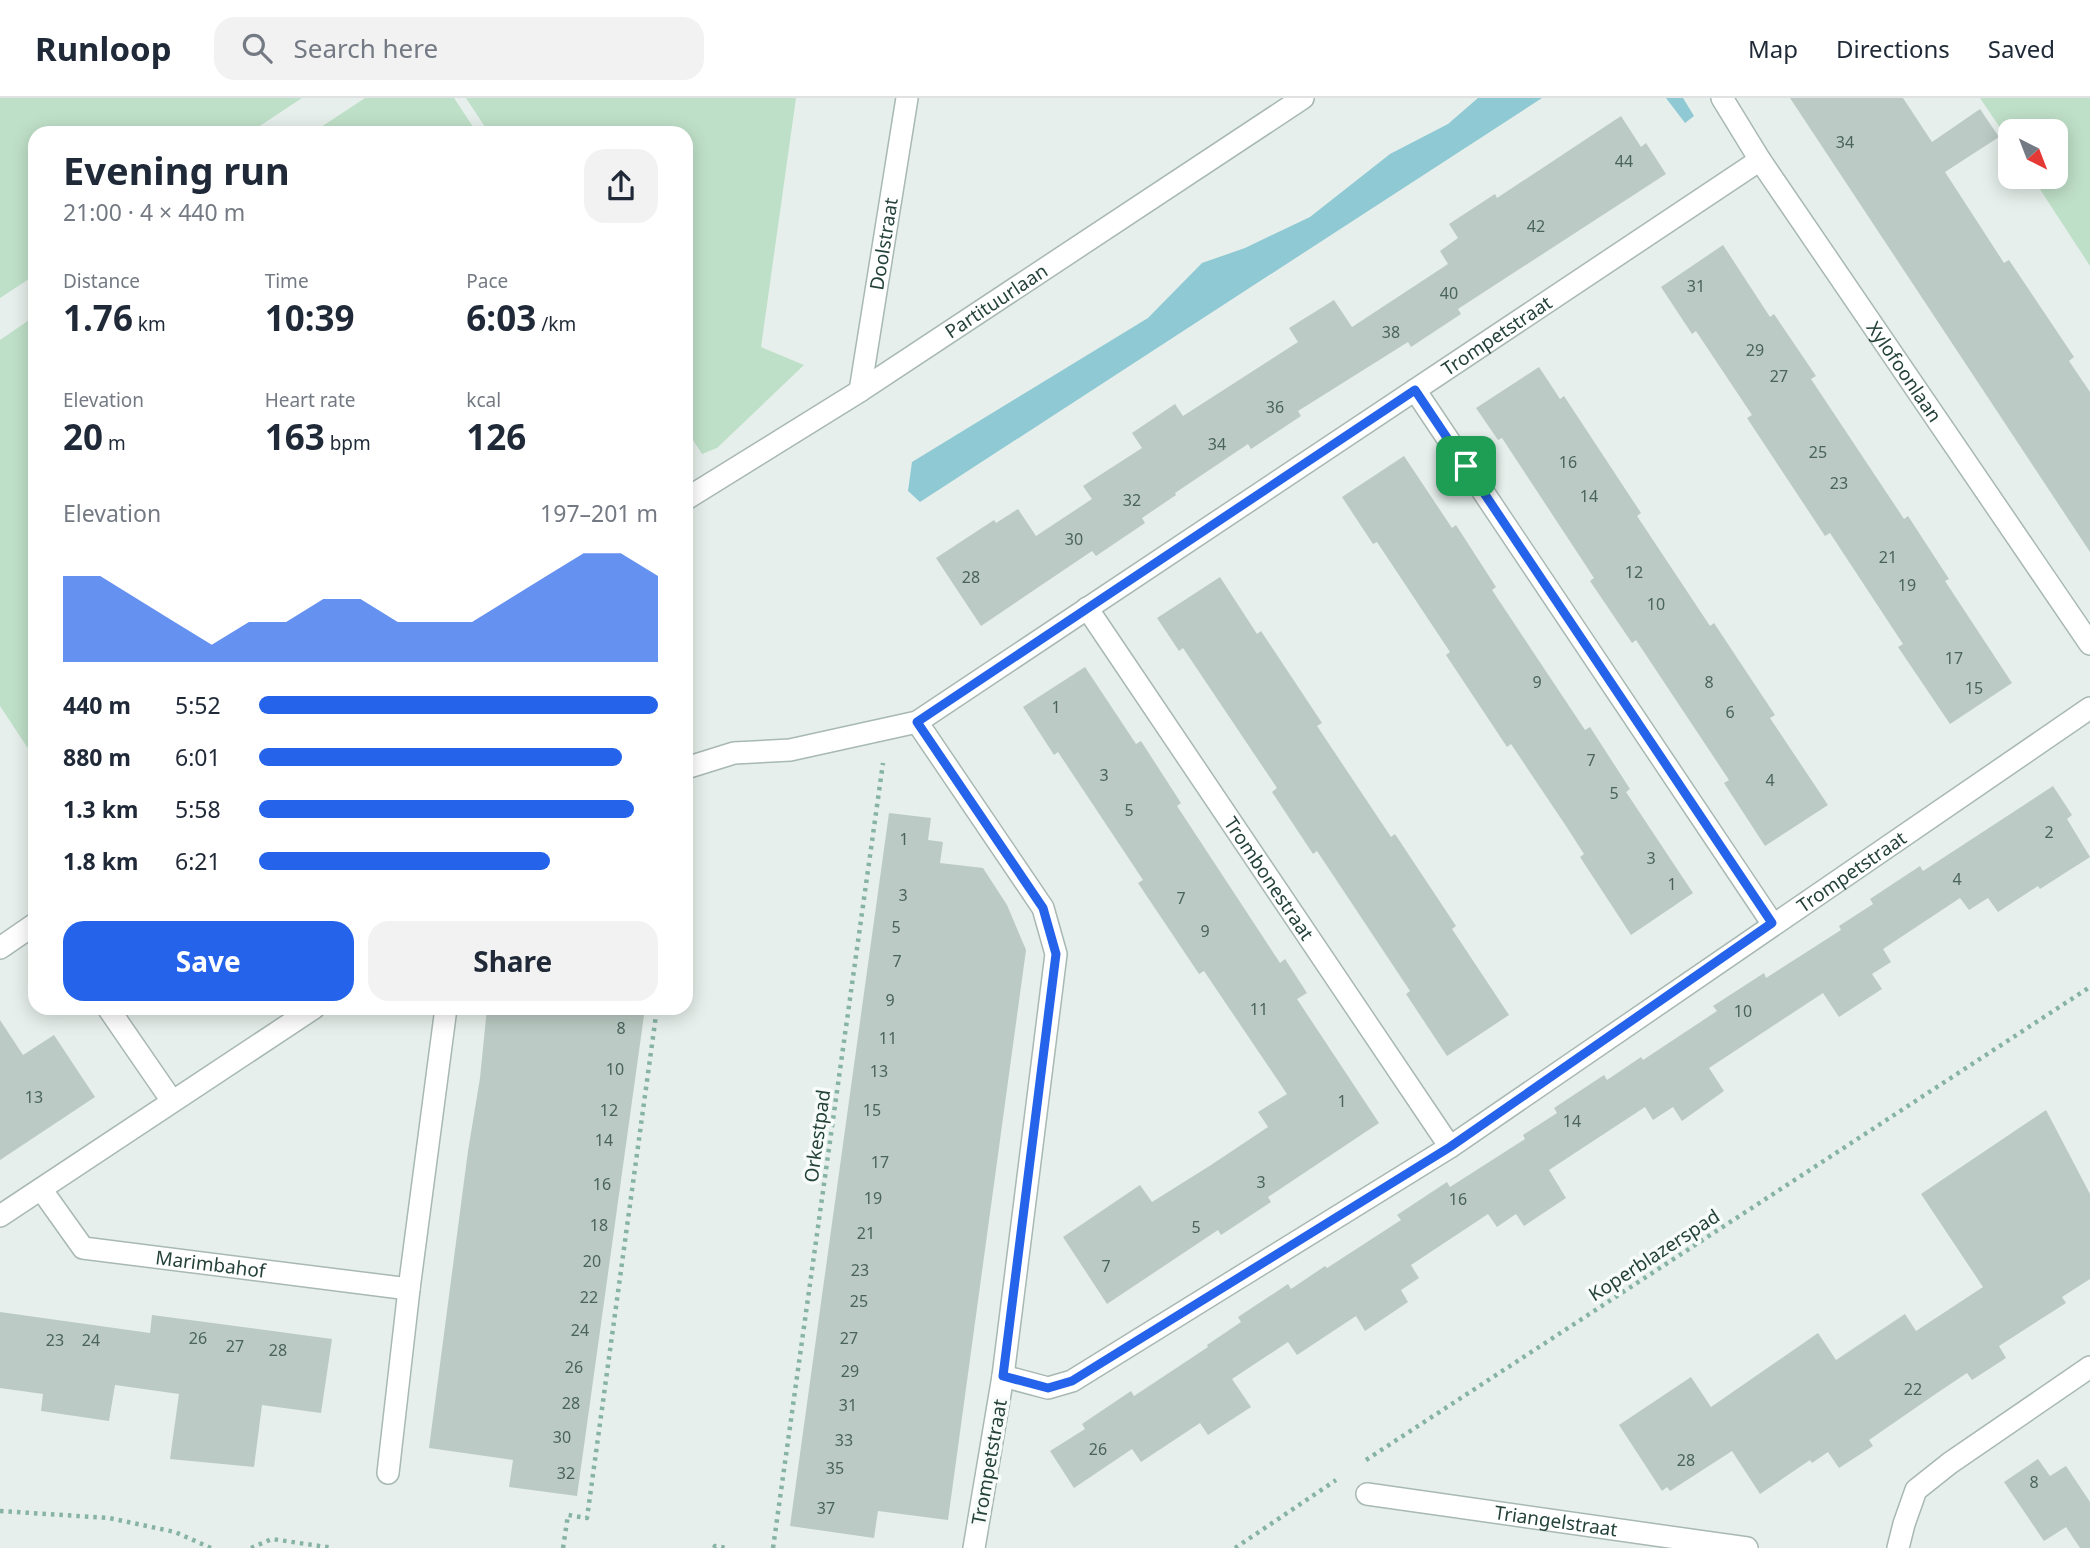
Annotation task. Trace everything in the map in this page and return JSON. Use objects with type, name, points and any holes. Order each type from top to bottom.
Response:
[{"type":"street","name":"Doolstraat","points":[[860,391],[907,98]]},
{"type":"street","name":"Partituurlaan","points":[[693,494],[860,391],[1303,98]]},
{"type":"street","name":"Xylofoonlaan","points":[[1723,98],[1760,160],[2090,644]]},
{"type":"street","name":"Trompetstraat","points":[[693,766],[734,753],[790,750],[917,722],[1760,160]]},
{"type":"street","points":[[1415,390],[1772,923]]},
{"type":"street","name":"Trombonestraat","points":[[1087,608],[1450,1147]]},
{"type":"street","name":"Trompetstraat","points":[[1003,1376],[1048,1388],[1072,1381],[1450,1147],[1772,923],[2090,708]]},
{"type":"street","name":"Trompetstraat","points":[[917,722],[1043,908],[1056,954],[1003,1376],[974,1548]]},
{"type":"street","points":[[0,948],[28,930]]},
{"type":"street","points":[[113,1015],[172,1101]]},
{"type":"street","points":[[0,1216],[303,1015]]},
{"type":"street","points":[[388,1473],[445,1015]]},
{"type":"street","name":"Marimbahof","points":[[41,1189],[83,1248],[409,1289]]},
{"type":"street","points":[[1898,1548],[1916,1490],[1950,1463],[2090,1367]]},
{"type":"street","name":"Triangelstraat","points":[[1367,1494],[1746,1548]]},
{"type":"path","name":"Orkestpad","points":[[773,1548],[888,728]]},
{"type":"path","name":"Koperblazerspad","points":[[1363,1462],[2090,987]]},
{"type":"path","points":[[563,1548],[568,1515],[587,1518],[656,1015]]},
{"type":"path","points":[[1235,1548],[1342,1476]]},
{"type":"path","points":[[0,1511],[109,1518],[175,1532],[211,1548]]},
{"type":"path","points":[[251,1548],[272,1539],[333,1548]]},
{"type":"path","points":[[714,1547],[727,1548]]},
{"type":"green space","points":[[0,98],[302,98],[260,126],[28,126],[28,280],[0,298]]},
{"type":"green space","points":[[365,98],[454,98],[472,126],[323,126]]},
{"type":"green space","points":[[466,98],[796,98],[761,347],[804,365],[717,448],[702,454],[693,440],[693,126],[484,126]]},
{"type":"green space","points":[[1980,98],[2090,98],[2090,266],[2040,189],[2068,189],[2068,119],[1998,119],[1998,125]]},
{"type":"green space","points":[[28,321],[28,748],[0,706],[0,340]]},
{"type":"water","points":[[1478,98],[1542,98],[920,502],[908,491],[912,462],[1148,318],[1202,263],[1245,248],[1310,217],[1390,154],[1448,124]]},
{"type":"water","points":[[1666,98],[1683,98],[1694,116],[1685,123]]},
{"type":"building","points":[[1790,98],[1903,98],[1932,142],[1980,109],[1998,136],[1945,172],[2004,263],[2009,260],[2074,357],[2069,361],[2090,392],[2090,552]]},
{"type":"building","points":[[1621,116],[1641,147],[1646,143],[1666,174],[1458,309],[1461,314],[1411,347],[1408,342],[1298,411],[1301,416],[1251,449],[1248,444],[1175,493],[1176,495],[1142,518],[1145,523],[1096,556],[1092,551],[981,626],[936,558],[994,520],[996,523],[1018,509],[1036,536],[1092,499],[1083,486],[1142,448],[1132,433],[1175,404],[1183,416],[1298,342],[1289,328],[1334,300],[1352,327],[1448,264],[1440,251],[1458,238],[1449,224],[1495,194],[1497,198]]},
{"type":"building","points":[[1723,245],[1770,317],[1774,314],[1816,376],[1811,379],[1904,519],[1908,516],[1949,579],[1945,581],[2012,683],[1950,724],[1898,647],[1903,644],[1830,533],[1825,536],[1747,418],[1752,415],[1696,331],[1692,334],[1661,287]]},
{"type":"building","points":[[1539,367],[1560,399],[1564,396],[1641,513],[1637,516],[1710,626],[1714,623],[1775,715],[1770,718],[1828,805],[1765,846],[1724,783],[1729,780],[1636,640],[1632,643],[1590,581],[1594,578],[1502,438],[1498,440],[1476,408]]},
{"type":"building","points":[[1404,456],[1452,528],[1456,525],[1496,587],[1492,590],[1585,730],[1590,727],[1630,789],[1626,792],[1693,893],[1631,935],[1580,857],[1584,854],[1566,826],[1511,744],[1507,747],[1446,655],[1450,652],[1377,542],[1373,544],[1342,497]]},
{"type":"building","points":[[1220,577],[1257,634],[1261,631],[1322,723],[1317,726],[1391,837],[1395,834],[1456,926],[1452,929],[1509,1015],[1447,1056],[1406,994],[1410,991],[1317,851],[1313,854],[1272,792],[1277,788],[1183,648],[1179,651],[1157,618]]},
{"type":"building","points":[[1085,667],[1136,744],[1141,741],[1181,803],[1177,806],[1280,963],[1285,959],[1307,993],[1297,999],[1379,1123],[1268,1197],[1271,1202],[1221,1235],[1218,1230],[1107,1304],[1063,1237],[1140,1185],[1152,1202],[1211,1165],[1268,1127],[1258,1112],[1287,1094],[1204,971],[1199,974],[1138,883],[1143,880],[1058,752],[1054,755],[1023,707]]},
{"type":"building","points":[[2053,786],[2072,815],[2067,819],[2090,857],[1998,912],[1988,898],[1969,910],[1960,898],[1883,949],[1891,962],[1872,974],[1882,989],[1839,1017],[1823,993],[1709,1068],[1724,1091],[1682,1121],[1673,1107],[1653,1120],[1645,1107],[1549,1170],[1566,1198],[1524,1226],[1516,1214],[1497,1227],[1488,1214],[1411,1265],[1419,1278],[1401,1290],[1408,1302],[1365,1331],[1356,1316],[1297,1355],[1288,1342],[1232,1379],[1251,1407],[1208,1435],[1200,1423],[1141,1462],[1132,1449],[1074,1488],[1050,1451],[1085,1429],[1082,1424],[1131,1391],[1134,1396],[1208,1347],[1207,1345],[1241,1322],[1238,1317],[1288,1284],[1291,1289],[1325,1266],[1327,1268],[1401,1220],[1397,1215],[1447,1182],[1450,1187],[1525,1139],[1523,1135],[1557,1113],[1554,1108],[1604,1075],[1607,1080],[1641,1057],[1643,1060],[1717,1011],[1713,1006],[1764,973],[1766,978],[1841,930],[1839,926],[1873,904],[1870,899],[1920,866],[1923,871]]},
{"type":"building","points":[[889,813],[931,818],[928,840],[943,842],[940,863],[983,868],[1007,905],[1026,950],[948,1520],[878,1511],[874,1538],[790,1526]]},
{"type":"building","points":[[486,1015],[644,1015],[577,1496],[509,1487],[513,1460],[429,1448]]},
{"type":"building","points":[[0,1020],[23,1055],[54,1035],[95,1097],[0,1160]]},
{"type":"building","points":[[2046,1110],[2090,1194],[2090,1279],[2062,1297],[2066,1303],[1999,1346],[2006,1358],[1972,1380],[1967,1373],[1869,1440],[1873,1446],[1839,1468],[1828,1452],[1812,1463],[1810,1460],[1760,1494],[1732,1451],[1670,1491],[1667,1487],[1662,1491],[1619,1425],[1691,1377],[1711,1407],[1818,1333],[1836,1360],[1905,1314],[1916,1331],[1983,1287],[1921,1194]]},
{"type":"building","points":[[0,1312],[150,1333],[152,1315],[332,1339],[321,1413],[262,1405],[254,1467],[170,1459],[179,1394],[115,1385],[109,1421],[41,1411],[43,1394],[0,1388]]},
{"type":"building","points":[[2038,1459],[2050,1476],[2066,1466],[2090,1502],[2090,1548],[2080,1548],[2066,1527],[2044,1541],[2004,1482]]},
{"type":"route","points":[[1415,390],[1466,466],[1772,923],[1450,1147],[1072,1381],[1048,1388],[1003,1376],[1056,954],[1043,908],[917,722],[1415,390]]}]
